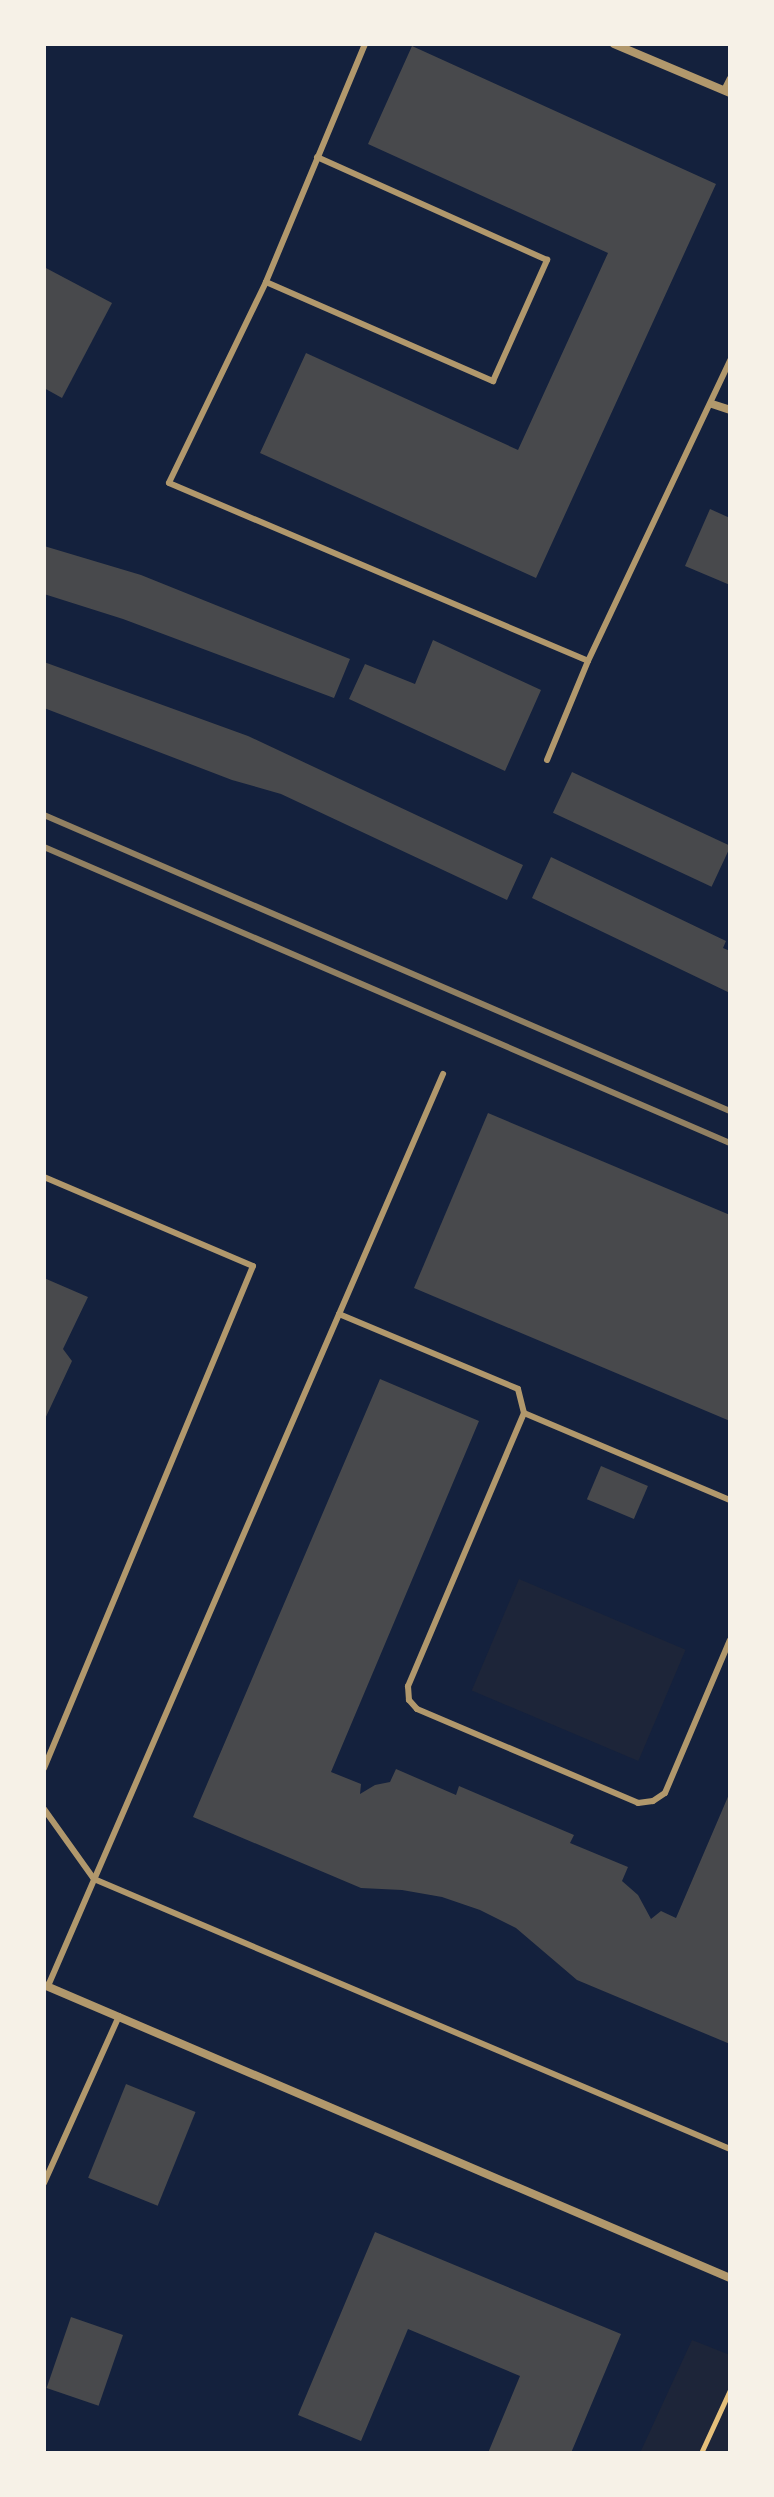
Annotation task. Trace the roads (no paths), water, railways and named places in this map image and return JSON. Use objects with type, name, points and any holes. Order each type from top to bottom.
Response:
[{"type":"street","points":[[614,44],[727,91]]},
{"type":"street","points":[[712,404],[730,410]]},
{"type":"street","points":[[46,1986],[730,2278]]},
{"type":"lane","points":[[365,44],[266,282],[169,483],[588,661]]},
{"type":"lane","points":[[727,91],[730,78]]},
{"type":"lane","points":[[266,282],[493,381],[547,260],[317,157]]},
{"type":"lane","points":[[547,760],[588,661],[730,361]]},
{"type":"lane","points":[[46,1986],[443,1074]]},
{"type":"lane","points":[[44,1177],[253,1266],[44,1768]]},
{"type":"lane","points":[[339,1314],[518,1389],[524,1413],[408,1686],[409,1700],[417,1709],[638,1803],[653,1801],[665,1793],[730,1640]]},
{"type":"lane","points":[[524,1413],[730,1500]]},
{"type":"lane","points":[[44,1809],[94,1879],[730,2149]]},
{"type":"lane","points":[[44,2183],[119,2016]]},
{"type":"railway","points":[[44,815],[730,1111]]},
{"type":"railway","points":[[44,847],[730,1143]]}]
